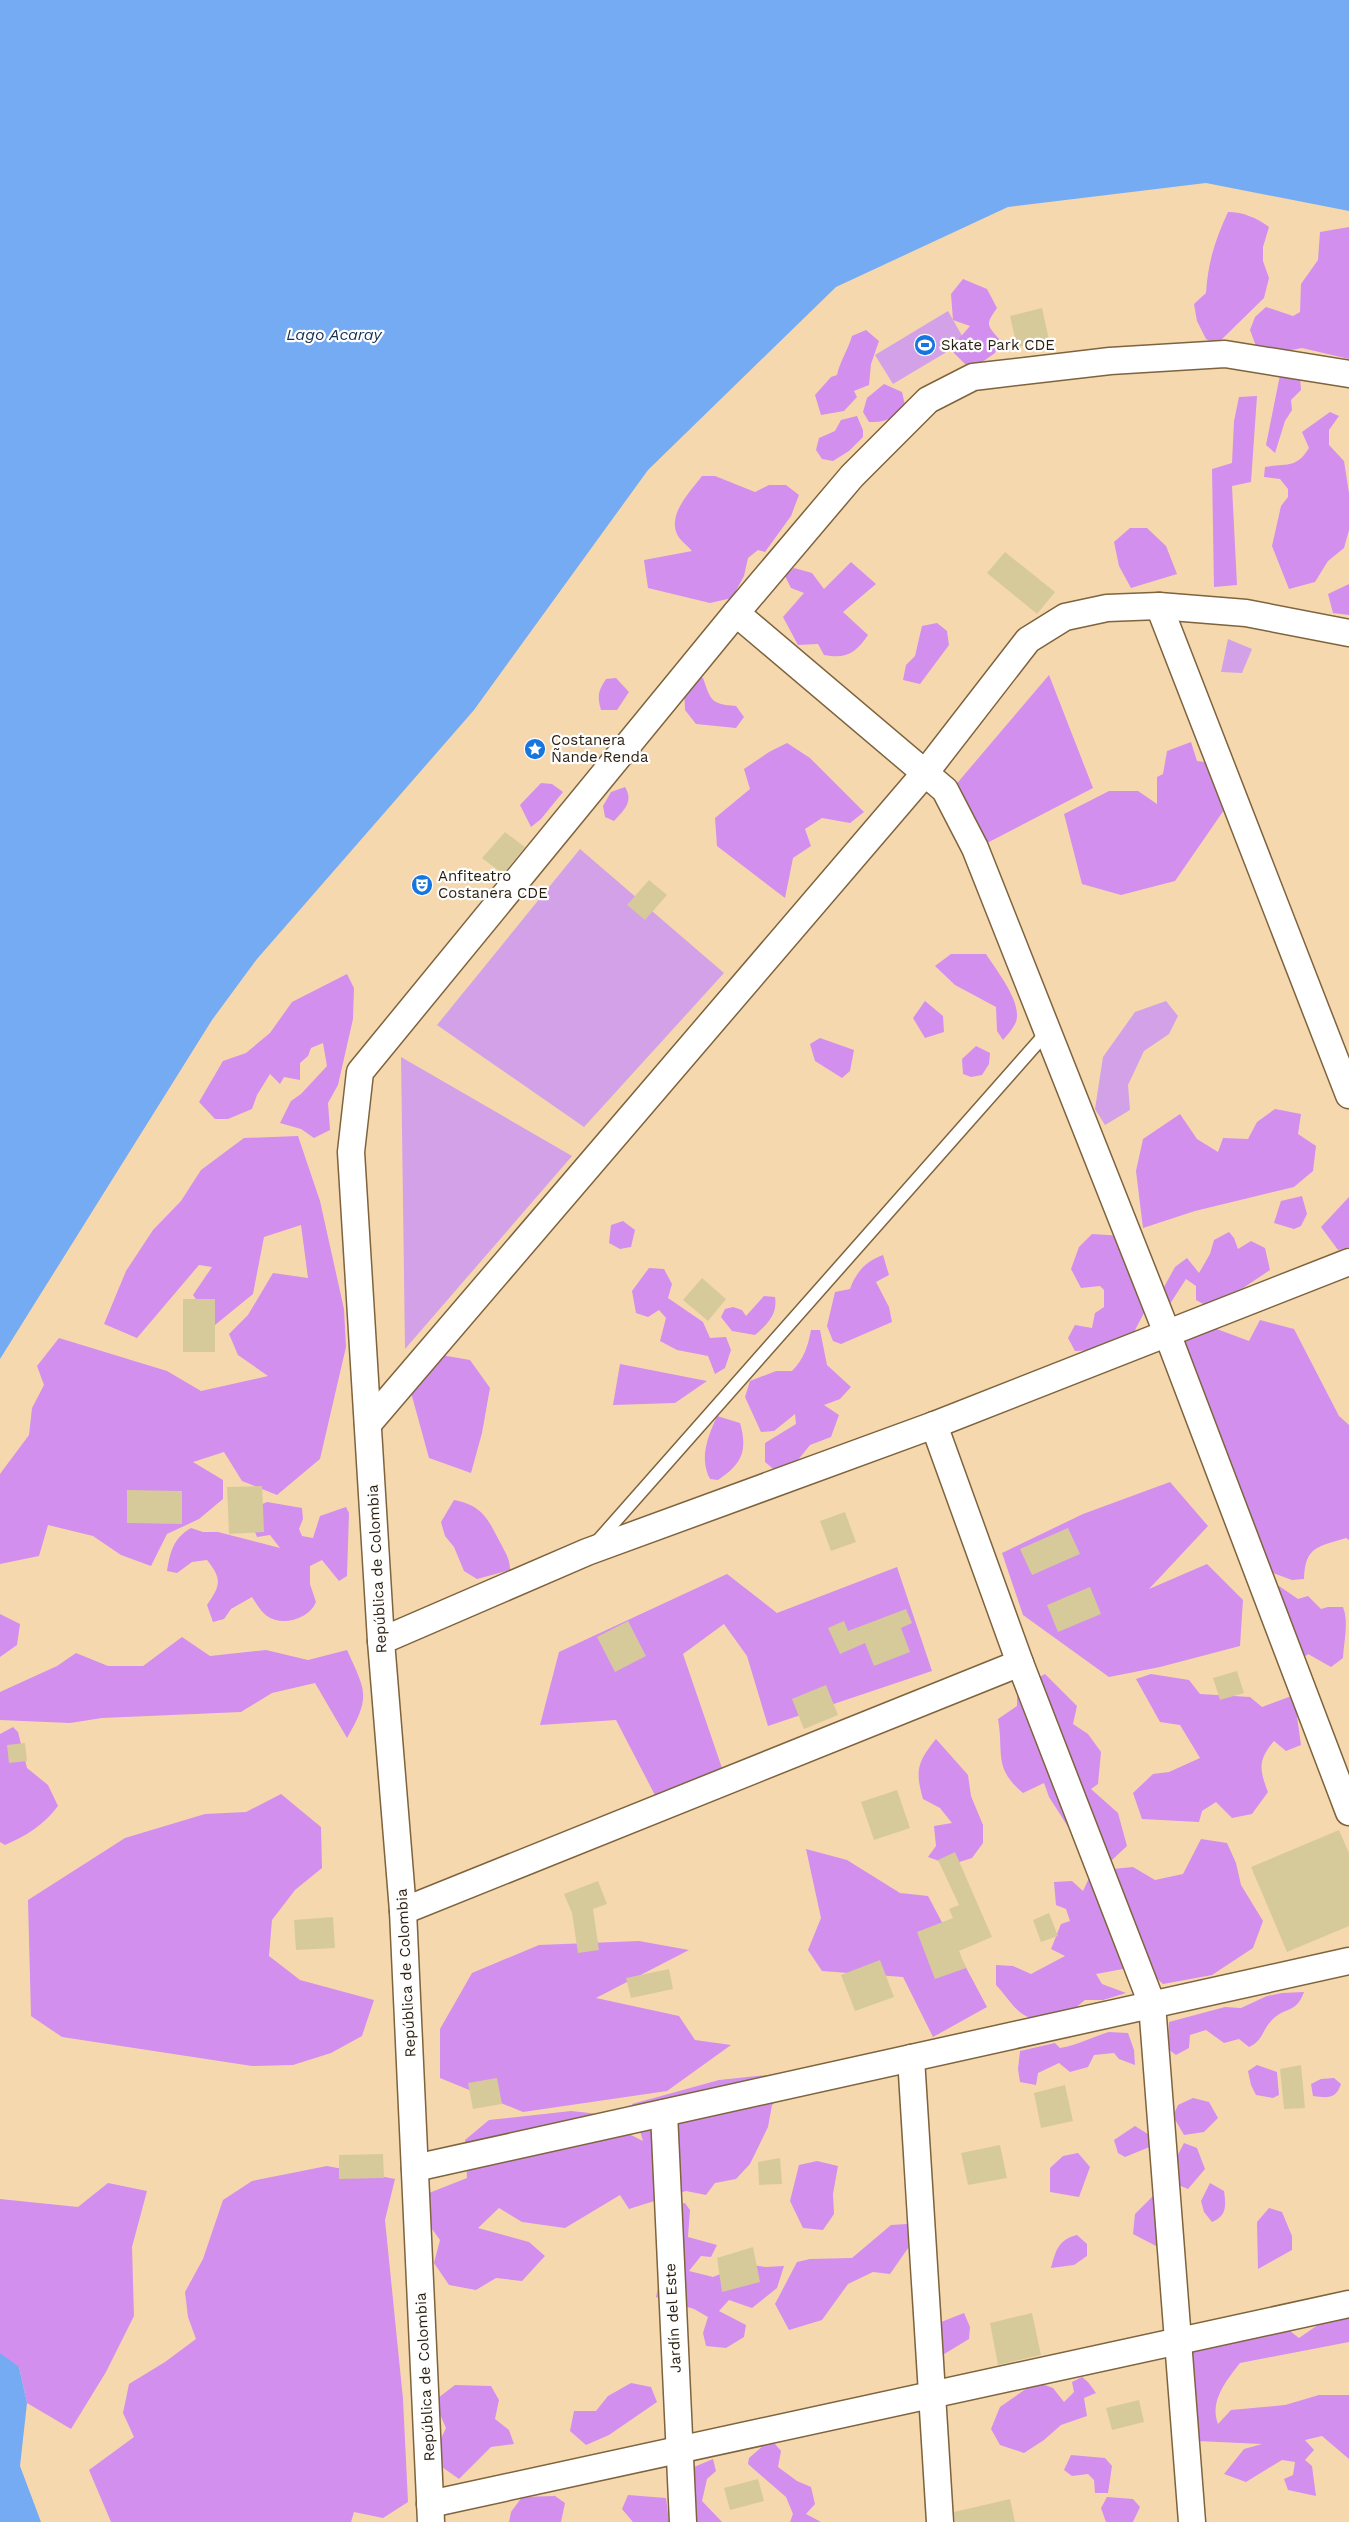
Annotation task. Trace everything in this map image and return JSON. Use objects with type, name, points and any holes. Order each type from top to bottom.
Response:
[{"type":"street","name":"República de Colombia","points":[[431,2513],[403,1910],[381,1642],[351,1152],[360,1072],[736,613],[852,476],[928,400],[974,377],[1110,361],[1225,354],[1349,374]]},
{"type":"street","points":[[1159,606],[1349,1095]]},
{"type":"street","points":[[368,1424],[925,772],[1028,640],[1064,617],[1107,608],[1159,606],[1246,613],[1349,632]]},
{"type":"street","points":[[736,613],[945,790],[974,848],[1167,1333],[1349,1812]]},
{"type":"street","points":[[381,1642],[588,1552],[934,1425],[1349,1262]]},
{"type":"street","points":[[934,1425],[1020,1663],[1152,2004],[1192,2522]]},
{"type":"street","points":[[403,1910],[1020,1663]]},
{"type":"street","points":[[415,2168],[1349,1961]]},
{"type":"street","points":[[911,2058],[940,2522]]},
{"type":"street","name":"Jardín del Este","points":[[664,2113],[683,2522]]},
{"type":"street","points":[[431,2513],[679,2450],[1349,2304]]},
{"type":"lane","points":[[588,1552],[1047,1032]]},
{"type":"shaded area","points":[[1228,212],[1250,216],[1269,227],[1263,247],[1263,261],[1269,278],[1264,298],[1217,344],[1206,339],[1197,321],[1194,304],[1206,293],[1208,271],[1213,251]]},
{"type":"shaded area","points":[[1349,227],[1349,359],[1302,348],[1270,354],[1256,346],[1250,330],[1255,317],[1266,307],[1293,316],[1300,312],[1301,284],[1318,260],[1320,232]]},
{"type":"shaded area","points":[[963,279],[987,289],[997,308],[989,321],[990,327],[999,339],[995,353],[971,370],[950,349],[970,326],[953,320],[951,294]]},
{"type":"shaded area","name":"Skate Park CDE","points":[[948,311],[965,341],[893,384],[875,355]]},
{"type":"shaded area","points":[[866,330],[879,341],[871,364],[869,385],[854,391],[857,397],[844,411],[821,415],[815,395],[831,377],[837,375],[852,336]]},
{"type":"shaded area","points":[[1281,370],[1300,376],[1301,390],[1291,400],[1292,410],[1285,421],[1275,453],[1266,445]]},
{"type":"shaded area","points":[[884,384],[902,392],[905,405],[889,419],[881,422],[869,422],[863,412],[867,398]]},
{"type":"shaded area","points":[[1257,396],[1251,482],[1232,486],[1237,585],[1214,587],[1212,469],[1232,463],[1234,421],[1239,397]]},
{"type":"shaded area","points":[[1330,412],[1339,416],[1329,430],[1329,445],[1344,461],[1349,493],[1349,530],[1344,548],[1328,561],[1315,582],[1289,589],[1272,546],[1281,506],[1288,497],[1288,489],[1280,479],[1264,477],[1265,467],[1290,464],[1300,459],[1309,448],[1302,432]]},
{"type":"shaded area","points":[[857,416],[863,430],[863,437],[849,451],[833,461],[822,459],[816,450],[819,438],[835,431],[841,420]]},
{"type":"shaded area","points":[[702,476],[715,476],[755,492],[769,485],[786,485],[799,495],[791,516],[765,552],[758,550],[748,558],[744,576],[732,598],[710,603],[648,588],[644,560],[692,551],[678,536],[675,520],[681,504]]},
{"type":"shaded area","points":[[1130,528],[1147,528],[1166,546],[1177,574],[1131,588],[1119,566],[1114,542]]},
{"type":"shaded area","points":[[851,562],[876,584],[843,612],[868,635],[854,651],[838,656],[824,655],[818,644],[798,645],[783,617],[804,593],[791,588],[785,576],[794,568],[812,573],[824,589]]},
{"type":"shaded area","points":[[1349,584],[1349,615],[1333,613],[1328,594]]},
{"type":"shaded area","points":[[937,623],[947,631],[949,645],[920,684],[903,680],[906,665],[915,656],[922,626]]},
{"type":"shaded area","points":[[1228,639],[1252,649],[1242,673],[1221,672]]},
{"type":"shaded area","points":[[1049,675],[1093,788],[987,843],[953,788]]},
{"type":"shaded area","points":[[690,677],[703,678],[713,700],[721,704],[736,706],[744,717],[736,728],[696,724],[685,710],[684,685]]},
{"type":"shaded area","points":[[616,678],[629,692],[617,710],[601,710],[599,694],[601,687],[606,679]]},
{"type":"shaded area","points":[[1191,742],[1197,761],[1205,762],[1224,810],[1175,881],[1121,895],[1082,884],[1064,814],[1109,791],[1138,791],[1157,804],[1157,777],[1163,774],[1167,751]]},
{"type":"shaded area","points":[[787,743],[810,758],[864,812],[850,823],[822,818],[805,829],[811,846],[793,858],[785,898],[717,846],[715,818],[750,789],[744,769],[769,752]]},
{"type":"shaded area","points":[[541,783],[552,784],[563,792],[541,819],[531,827],[520,805]]},
{"type":"shaded area","points":[[625,787],[628,792],[627,806],[614,821],[605,817],[603,806],[611,792]]},
{"type":"shaded area","points":[[580,849],[724,973],[584,1127],[437,1025]]},
{"type":"shaded area","points":[[951,954],[986,954],[1002,978],[1013,998],[1017,1016],[1014,1026],[1003,1040],[997,1031],[996,1007],[955,985],[935,966]]},
{"type":"shaded area","points":[[347,974],[354,988],[353,1019],[338,1085],[328,1103],[330,1130],[314,1138],[301,1129],[280,1123],[291,1101],[301,1094],[327,1066],[323,1043],[311,1048],[308,1056],[300,1063],[300,1080],[284,1077],[280,1084],[270,1074],[257,1095],[252,1109],[228,1119],[215,1119],[199,1102],[223,1061],[246,1053],[270,1033],[292,1002]]},
{"type":"shaded area","points":[[925,1001],[943,1016],[944,1032],[925,1038],[913,1018]]},
{"type":"shaded area","points":[[1166,1001],[1178,1016],[1169,1034],[1144,1051],[1128,1085],[1130,1110],[1105,1125],[1095,1109],[1103,1057],[1135,1012]]},
{"type":"shaded area","points":[[820,1038],[854,1050],[850,1071],[842,1078],[815,1061],[810,1044]]},
{"type":"shaded area","points":[[976,1046],[990,1053],[989,1064],[982,1075],[971,1077],[963,1074],[962,1059]]},
{"type":"shaded area","points":[[401,1057],[572,1156],[405,1349]]},
{"type":"shaded area","points":[[1275,1109],[1301,1114],[1298,1134],[1316,1146],[1313,1171],[1294,1187],[1195,1211],[1143,1228],[1136,1171],[1143,1139],[1180,1114],[1197,1139],[1218,1152],[1223,1138],[1248,1139],[1257,1122]]},
{"type":"shaded area","points":[[298,1136],[320,1201],[344,1309],[346,1347],[320,1459],[277,1495],[242,1481],[224,1452],[193,1462],[223,1480],[223,1499],[199,1519],[167,1534],[151,1566],[121,1555],[93,1536],[48,1525],[39,1556],[0,1564],[0,1474],[29,1435],[32,1408],[44,1385],[37,1366],[59,1338],[167,1371],[201,1391],[268,1376],[238,1355],[229,1334],[248,1315],[273,1273],[308,1278],[301,1225],[264,1237],[253,1294],[215,1325],[193,1295],[212,1267],[199,1265],[137,1338],[104,1324],[126,1271],[153,1230],[181,1201],[201,1170],[244,1138]]},
{"type":"shaded area","points":[[1302,1196],[1307,1214],[1301,1226],[1294,1229],[1274,1223],[1281,1201]]},
{"type":"shaded area","points":[[1349,1197],[1349,1247],[1338,1250],[1321,1227]]},
{"type":"shaded area","points":[[623,1221],[635,1230],[631,1247],[620,1249],[609,1243],[611,1225]]},
{"type":"shaded area","points":[[1229,1232],[1234,1238],[1238,1249],[1251,1241],[1265,1248],[1270,1270],[1243,1288],[1205,1305],[1196,1300],[1196,1286],[1186,1279],[1166,1310],[1158,1298],[1175,1267],[1187,1258],[1199,1273],[1210,1254],[1214,1240]]},
{"type":"shaded area","points":[[1092,1234],[1123,1236],[1145,1311],[1132,1336],[1100,1350],[1075,1351],[1068,1338],[1075,1325],[1092,1328],[1095,1313],[1104,1307],[1104,1290],[1100,1286],[1081,1288],[1071,1269],[1079,1247]]},
{"type":"shaded area","points":[[883,1255],[889,1275],[876,1282],[889,1307],[892,1322],[841,1344],[833,1341],[827,1326],[835,1292],[850,1289],[855,1277],[862,1268],[872,1260]]},
{"type":"shaded area","points":[[649,1268],[664,1269],[672,1284],[668,1298],[703,1322],[710,1338],[726,1337],[731,1350],[725,1368],[715,1374],[708,1356],[677,1350],[660,1341],[666,1318],[659,1310],[648,1317],[636,1313],[632,1291]]},
{"type":"shaded area","points":[[764,1296],[775,1297],[775,1309],[771,1319],[755,1335],[732,1331],[721,1317],[725,1309],[733,1307],[742,1310],[746,1316]]},
{"type":"shaded area","points":[[1260,1320],[1294,1329],[1339,1416],[1349,1425],[1349,1540],[1346,1538],[1321,1546],[1310,1554],[1305,1568],[1304,1579],[1292,1580],[1273,1573],[1219,1450],[1177,1337],[1206,1325],[1249,1341]]},
{"type":"shaded area","points":[[811,1330],[820,1330],[827,1365],[851,1387],[840,1399],[824,1405],[839,1415],[831,1437],[810,1445],[790,1470],[778,1473],[765,1462],[765,1443],[796,1424],[795,1414],[774,1431],[761,1432],[745,1397],[750,1381],[776,1371],[792,1371],[800,1362],[805,1352]]},
{"type":"shaded area","points":[[441,1355],[470,1360],[490,1388],[482,1433],[471,1473],[429,1458],[410,1389]]},
{"type":"shaded area","points":[[620,1364],[707,1381],[675,1403],[613,1405]]},
{"type":"shaded area","points":[[717,1416],[740,1423],[743,1441],[743,1449],[738,1462],[718,1480],[710,1479],[705,1463],[708,1439]]},
{"type":"shaded area","points":[[1170,1482],[1208,1526],[1149,1589],[1207,1564],[1243,1600],[1240,1646],[1160,1667],[1109,1677],[1023,1615],[1002,1553],[1083,1514]]},
{"type":"shaded area","points":[[454,1500],[472,1506],[484,1515],[506,1554],[510,1570],[477,1579],[464,1571],[454,1547],[445,1536],[441,1522]]},
{"type":"shaded area","points":[[267,1502],[302,1508],[303,1519],[299,1529],[302,1536],[313,1538],[320,1516],[346,1507],[349,1513],[347,1576],[339,1581],[322,1560],[310,1566],[310,1584],[316,1602],[308,1613],[294,1620],[280,1621],[267,1616],[252,1597],[231,1609],[224,1619],[213,1622],[207,1605],[217,1587],[218,1582],[215,1572],[207,1560],[192,1562],[177,1573],[167,1571],[173,1546],[180,1536],[191,1528],[203,1532],[218,1532],[280,1548],[270,1535],[257,1537],[250,1519],[251,1509]]},
{"type":"shaded area","points":[[897,1567],[932,1671],[768,1726],[747,1656],[724,1624],[683,1654],[723,1771],[657,1799],[616,1720],[540,1725],[559,1652],[727,1574],[777,1613]]},
{"type":"shaded area","points":[[1279,1586],[1298,1599],[1308,1596],[1321,1609],[1343,1607],[1346,1625],[1343,1658],[1331,1667],[1308,1654],[1298,1662],[1278,1605]]},
{"type":"shaded area","points":[[0,1614],[20,1624],[17,1645],[0,1657]]},
{"type":"shaded area","points":[[182,1637],[210,1656],[266,1650],[308,1660],[347,1650],[362,1685],[363,1694],[363,1703],[355,1724],[347,1738],[315,1683],[272,1693],[241,1712],[102,1718],[70,1723],[0,1720],[0,1692],[57,1666],[76,1653],[108,1666],[143,1666]]},
{"type":"shaded area","points":[[1045,1674],[1077,1706],[1073,1724],[1088,1734],[1101,1752],[1098,1784],[1091,1789],[1118,1813],[1127,1846],[1112,1860],[1087,1873],[1079,1844],[1049,1797],[1044,1783],[1023,1793],[1007,1776],[1003,1768],[998,1719],[1017,1706],[1017,1689]]},
{"type":"shaded area","points":[[1151,1674],[1189,1680],[1200,1694],[1250,1697],[1262,1707],[1294,1695],[1301,1745],[1286,1751],[1274,1741],[1269,1748],[1262,1765],[1263,1777],[1268,1792],[1252,1814],[1232,1818],[1216,1802],[1202,1811],[1199,1822],[1142,1819],[1133,1793],[1153,1774],[1169,1772],[1200,1758],[1180,1725],[1160,1722],[1136,1679]]},
{"type":"shaded area","points":[[13,1727],[18,1732],[27,1768],[48,1785],[58,1806],[47,1819],[34,1829],[5,1845],[0,1842],[0,1734]]},
{"type":"shaded area","points":[[936,1739],[968,1775],[971,1796],[983,1825],[983,1843],[972,1858],[950,1865],[928,1857],[936,1846],[934,1826],[952,1823],[940,1808],[923,1799],[919,1781],[921,1761]]},
{"type":"shaded area","points":[[281,1794],[321,1827],[322,1868],[295,1890],[272,1920],[269,1956],[300,1980],[374,2000],[362,2036],[331,2053],[293,2065],[252,2066],[62,2037],[31,2016],[28,1900],[125,1838],[205,1814],[246,1812]]},
{"type":"shaded area","points":[[1201,1839],[1227,1843],[1236,1863],[1241,1885],[1263,1921],[1253,1948],[1212,1975],[1163,1984],[1152,1974],[1122,1956],[1123,1969],[1096,1974],[1102,1984],[1126,1993],[1103,2000],[1085,2000],[1074,2009],[1065,2010],[1042,2019],[1026,2016],[1019,2011],[996,1985],[996,1965],[1013,1966],[1031,1974],[1065,1956],[1051,1949],[1061,1924],[1070,1921],[1066,1909],[1056,1905],[1054,1882],[1072,1881],[1083,1891],[1089,1878],[1113,1869],[1133,1867],[1155,1880],[1183,1874]]},
{"type":"shaded area","points":[[806,1849],[847,1860],[900,1893],[928,1896],[987,2007],[933,2037],[903,1977],[822,1971],[808,1950],[821,1918]]},
{"type":"shaded area","points":[[639,1941],[689,1950],[596,1998],[679,2016],[695,2040],[731,2045],[667,2091],[523,2112],[440,2078],[440,2029],[472,1973],[539,1945]]},
{"type":"shaded area","points":[[1304,1992],[1298,2004],[1272,2020],[1254,2045],[1249,2047],[1239,2039],[1224,2043],[1206,2030],[1190,2035],[1189,2048],[1176,2055],[1168,2049],[1169,2022],[1225,2007],[1241,2008],[1267,1996]]},
{"type":"shaded area","points":[[1109,2032],[1128,2033],[1134,2050],[1135,2065],[1119,2059],[1114,2053],[1094,2055],[1088,2067],[1070,2072],[1059,2063],[1038,2073],[1036,2085],[1020,2082],[1018,2069],[1020,2051],[1055,2043],[1060,2048],[1067,2047]]},
{"type":"shaded area","points":[[1257,2065],[1277,2072],[1279,2095],[1273,2098],[1256,2095],[1251,2085],[1248,2071]]},
{"type":"shaded area","points":[[795,2072],[783,2095],[772,2105],[768,2127],[750,2164],[736,2179],[715,2183],[706,2195],[686,2191],[629,2209],[620,2195],[565,2228],[522,2222],[499,2208],[478,2228],[529,2242],[545,2256],[522,2281],[496,2278],[476,2290],[449,2285],[434,2263],[440,2240],[427,2222],[429,2193],[467,2178],[465,2140],[489,2120],[571,2111],[599,2114],[623,2131],[643,2141],[632,2104],[719,2080]]},
{"type":"shaded area","points":[[1334,2078],[1341,2084],[1334,2095],[1327,2097],[1313,2096],[1311,2084],[1321,2079]]},
{"type":"shaded area","points":[[1193,2098],[1209,2102],[1218,2118],[1204,2132],[1184,2135],[1173,2116],[1178,2105]]},
{"type":"shaded area","points":[[1135,2126],[1151,2136],[1152,2146],[1125,2157],[1118,2153],[1114,2140]]},
{"type":"shaded area","points":[[1184,2143],[1197,2148],[1205,2169],[1188,2189],[1176,2184],[1175,2160]]},
{"type":"shaded area","points":[[1078,2153],[1090,2167],[1079,2197],[1050,2192],[1050,2168],[1063,2156]]},
{"type":"shaded area","points":[[817,2161],[838,2166],[833,2194],[834,2214],[823,2230],[803,2228],[790,2201],[799,2165]]},
{"type":"shaded area","points":[[327,2166],[395,2179],[385,2220],[403,2399],[408,2502],[383,2518],[354,2512],[351,2522],[111,2522],[89,2470],[134,2437],[123,2413],[129,2384],[165,2362],[196,2339],[188,2317],[185,2292],[203,2259],[223,2200],[252,2181]]},
{"type":"shaded area","points":[[108,2183],[147,2191],[132,2247],[134,2316],[106,2372],[71,2429],[27,2403],[19,2367],[0,2365],[0,2199],[78,2207]]},
{"type":"shaded area","points":[[1210,2183],[1224,2191],[1225,2201],[1223,2213],[1217,2220],[1212,2222],[1204,2212],[1201,2201]]},
{"type":"shaded area","points":[[1153,2196],[1179,2203],[1165,2244],[1156,2246],[1133,2234],[1135,2214]]},
{"type":"shaded area","points":[[685,2203],[690,2210],[688,2237],[717,2245],[711,2257],[701,2256],[689,2271],[713,2277],[744,2264],[766,2267],[784,2266],[777,2288],[752,2308],[729,2300],[719,2311],[746,2325],[744,2337],[726,2348],[706,2346],[703,2333],[708,2317],[694,2309],[656,2297],[677,2204]]},
{"type":"shaded area","points":[[1269,2208],[1282,2212],[1292,2236],[1292,2250],[1258,2269],[1257,2222]]},
{"type":"shaded area","points":[[907,2224],[913,2241],[890,2274],[873,2272],[848,2284],[822,2320],[789,2330],[775,2304],[797,2262],[810,2259],[852,2258],[891,2225]]},
{"type":"shaded area","points":[[1077,2235],[1087,2244],[1087,2256],[1074,2265],[1051,2268],[1054,2256],[1062,2243]]},
{"type":"shaded area","points":[[964,2313],[970,2327],[969,2339],[941,2356],[936,2324]]},
{"type":"shaded area","points":[[1349,2313],[1349,2342],[1240,2363],[1221,2391],[1216,2407],[1216,2415],[1218,2424],[1231,2410],[1285,2405],[1319,2395],[1349,2395],[1349,2459],[1322,2436],[1305,2440],[1314,2450],[1305,2460],[1312,2466],[1316,2496],[1288,2490],[1284,2479],[1293,2475],[1295,2462],[1282,2460],[1246,2482],[1224,2474],[1244,2449],[1262,2444],[1197,2441],[1192,2347],[1286,2328],[1299,2338],[1331,2316]]},
{"type":"shaded area","points":[[1082,2377],[1096,2393],[1084,2398],[1087,2416],[1061,2425],[1044,2440],[1024,2453],[1000,2445],[991,2429],[1000,2407],[1030,2386],[1042,2384],[1053,2388],[1064,2402],[1074,2392],[1072,2382]]},
{"type":"shaded area","points":[[631,2383],[651,2387],[657,2402],[609,2435],[586,2445],[570,2431],[574,2411],[596,2411],[608,2396]]},
{"type":"shaded area","points":[[455,2385],[491,2386],[499,2400],[495,2419],[509,2430],[514,2444],[491,2447],[459,2479],[442,2467],[437,2447],[446,2428],[434,2401]]},
{"type":"shaded area","points":[[765,2444],[775,2444],[781,2451],[778,2467],[797,2481],[811,2487],[815,2504],[806,2514],[821,2522],[790,2522],[793,2514],[786,2497],[748,2464],[749,2458]]},
{"type":"shaded area","points":[[1071,2455],[1105,2458],[1112,2466],[1108,2493],[1095,2493],[1094,2480],[1088,2474],[1072,2476],[1064,2470]]},
{"type":"shaded area","points":[[713,2459],[716,2471],[707,2479],[702,2501],[722,2522],[693,2522],[694,2467]]},
{"type":"shaded area","points":[[628,2495],[666,2498],[669,2522],[633,2522],[622,2509]]},
{"type":"shaded area","points":[[555,2496],[565,2503],[561,2522],[509,2522],[511,2512],[522,2497]]},
{"type":"shaded area","points":[[1107,2497],[1133,2499],[1140,2507],[1133,2522],[1106,2522],[1101,2508]]},
{"type":"water","name":"Lago Acaray","points":[[0,0],[1349,0],[1349,211],[1206,183],[1008,207],[836,287],[648,470],[474,710],[257,959],[212,1020],[0,1359]]},
{"type":"water","points":[[0,2353],[19,2367],[27,2403],[20,2466],[41,2522],[0,2522]]},
{"type":"building","points":[[1042,308],[1049,340],[1017,347],[1010,316]]},
{"type":"building","points":[[1005,552],[1055,592],[1037,614],[987,573]]},
{"type":"building","points":[[505,832],[525,847],[503,874],[482,858]]},
{"type":"building","points":[[649,880],[667,895],[645,920],[627,905]]},
{"type":"building","points":[[702,1278],[726,1299],[708,1321],[683,1300]]},
{"type":"building","points":[[183,1299],[215,1299],[215,1352],[183,1352]]},
{"type":"building","points":[[262,1486],[264,1532],[229,1534],[227,1487]]},
{"type":"building","points":[[127,1490],[182,1491],[182,1524],[127,1523]]},
{"type":"building","points":[[845,1512],[856,1542],[831,1551],[820,1521]]},
{"type":"building","points":[[1068,1528],[1080,1554],[1032,1575],[1020,1549]]},
{"type":"building","points":[[1090,1587],[1101,1614],[1058,1632],[1047,1605]]},
{"type":"building","points":[[906,1609],[912,1623],[901,1628],[910,1652],[874,1666],[865,1643],[840,1654],[828,1628],[844,1621],[848,1631]]},
{"type":"building","points":[[628,1621],[646,1656],[615,1672],[597,1637]]},
{"type":"building","points":[[1237,1671],[1244,1693],[1220,1700],[1213,1678]]},
{"type":"building","points":[[826,1685],[838,1715],[804,1729],[792,1699]]},
{"type":"building","points":[[25,1743],[27,1761],[9,1763],[7,1745]]},
{"type":"building","points":[[897,1790],[910,1828],[874,1840],[861,1802]]},
{"type":"building","points":[[1339,1830],[1349,1853],[1349,1926],[1287,1952],[1251,1867]]},
{"type":"building","points":[[955,1852],[992,1937],[959,1951],[966,1968],[935,1979],[917,1932],[953,1918],[949,1909],[959,1905],[938,1860]]},
{"type":"building","points":[[598,1881],[607,1904],[593,1909],[599,1950],[578,1953],[572,1913],[564,1894]]},
{"type":"building","points":[[1049,1913],[1058,1936],[1041,1942],[1033,1920]]},
{"type":"building","points":[[333,1917],[335,1948],[296,1950],[294,1920]]},
{"type":"building","points":[[880,1960],[894,1997],[855,2011],[841,1975]]},
{"type":"building","points":[[669,1969],[673,1989],[631,1998],[626,1978]]},
{"type":"building","points":[[1301,2065],[1305,2108],[1284,2109],[1280,2069]]},
{"type":"building","points":[[497,2078],[502,2104],[473,2109],[468,2083]]},
{"type":"building","points":[[1065,2085],[1073,2121],[1041,2128],[1034,2093]]},
{"type":"building","points":[[1000,2145],[1007,2178],[968,2185],[961,2153]]},
{"type":"building","points":[[383,2154],[384,2178],[339,2179],[339,2155]]},
{"type":"building","points":[[780,2158],[782,2184],[759,2185],[758,2162]]},
{"type":"building","points":[[753,2247],[760,2282],[722,2292],[717,2258]]},
{"type":"building","points":[[1032,2313],[1041,2355],[998,2365],[990,2323]]},
{"type":"building","points":[[1139,2400],[1144,2422],[1112,2430],[1106,2408]]},
{"type":"building","points":[[758,2479],[764,2501],[730,2510],[724,2488]]},
{"type":"building","points":[[1010,2499],[1015,2522],[955,2522],[954,2512]]},
{"type":"place","name":"Skate Park CDE","points":[[925,345]]},
{"type":"place","name":"Costanera Ñande Renda","points":[[535,749]]},
{"type":"place","name":"Anfiteatro Costanera CDE","points":[[422,885]]}]
